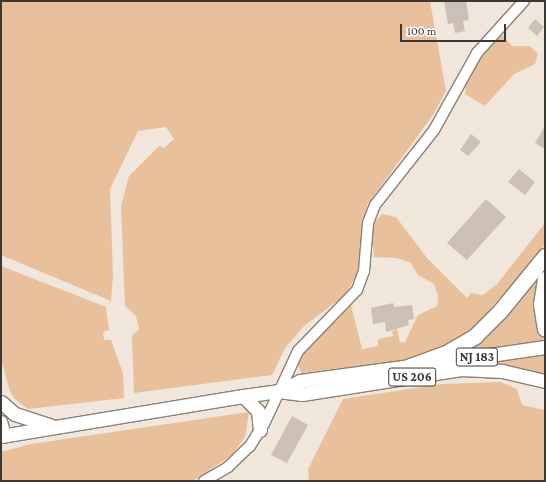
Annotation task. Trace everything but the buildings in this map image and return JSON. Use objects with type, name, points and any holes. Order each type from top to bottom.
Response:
[{"type":"highway","name":"US 206","points":[[410,366],[446,353],[475,336],[500,311],[545,256]]},
{"type":"highway","points":[[545,279],[541,304],[545,328]]},
{"type":"main road","name":"NJ 183","points":[[410,366],[545,347]]},
{"type":"main road","name":"US 206","points":[[278,391],[300,381],[410,366]]},
{"type":"main road","name":"US 206","points":[[3,435],[278,391],[302,394],[470,369],[502,371],[545,381]]},
{"type":"main road","points":[[243,396],[258,411],[260,430]]},
{"type":"main road","points":[[1,402],[15,414],[53,426]]},
{"type":"main road","points":[[1,421],[3,435]]},
{"type":"street","points":[[204,481],[238,458],[260,430],[298,351],[357,290],[364,271],[369,216],[381,194],[434,130],[480,49],[524,1]]},
{"type":"shaded area","points":[[1,1],[430,1],[446,91],[433,115],[367,205],[359,271],[345,295],[303,327],[285,348],[272,375],[134,393],[132,336],[139,329],[136,316],[125,306],[121,206],[129,176],[159,146],[164,148],[174,139],[166,127],[138,131],[110,189],[113,276],[111,301],[1,255]]},
{"type":"shaded area","points":[[501,34],[512,46],[530,46],[538,54],[535,64],[514,74],[485,106],[465,94],[466,80],[483,55]]},
{"type":"shaded area","points":[[382,214],[396,217],[427,258],[467,298],[471,293],[483,295],[497,284],[545,223],[545,245],[468,335],[429,353],[400,361],[302,373],[297,364],[308,346],[351,305],[362,349],[378,346],[378,339],[393,336],[392,331],[395,330],[393,321],[395,320],[400,342],[405,342],[418,315],[437,306],[438,296],[434,284],[418,275],[411,263],[397,258],[374,257],[372,239],[374,223]]},
{"type":"shaded area","points":[[1,266],[106,307],[109,330],[103,332],[104,340],[111,340],[123,373],[124,398],[28,409],[15,399],[10,392],[1,359]]},
{"type":"shaded area","points":[[545,266],[539,283],[541,331],[545,343],[452,356]]},
{"type":"shaded area","points":[[545,352],[545,377],[472,363]]},
{"type":"shaded area","points":[[501,382],[517,389],[522,405],[545,410],[545,481],[309,481],[308,469],[343,399],[442,384]]},
{"type":"shaded area","points":[[249,412],[245,437],[232,455],[193,481],[1,481],[1,452],[31,444]]}]
